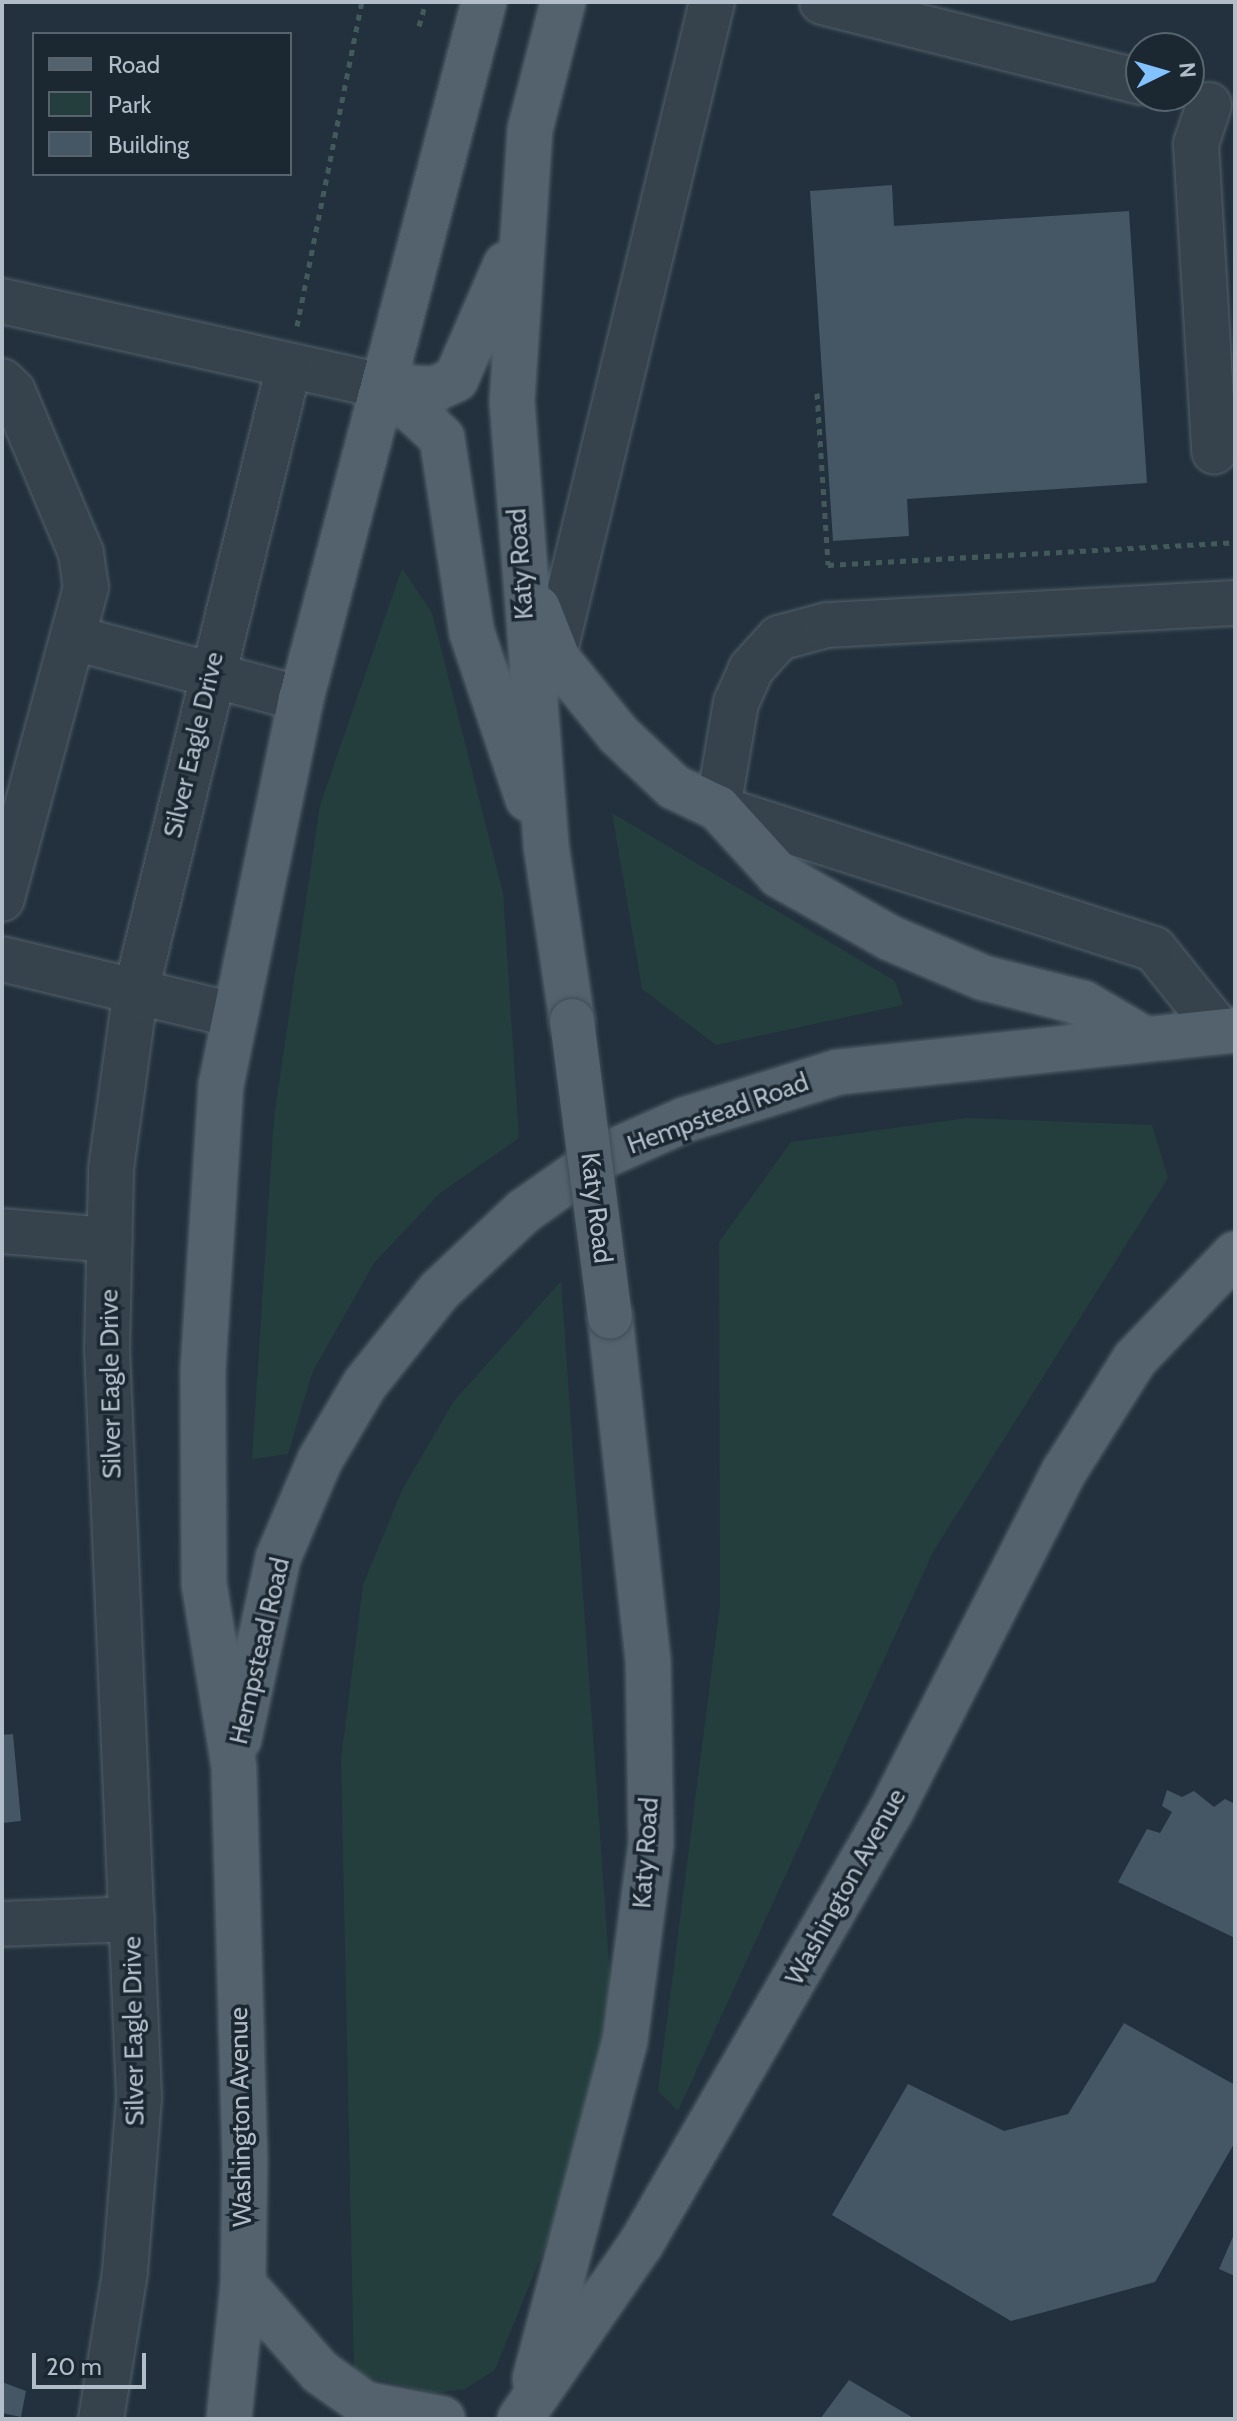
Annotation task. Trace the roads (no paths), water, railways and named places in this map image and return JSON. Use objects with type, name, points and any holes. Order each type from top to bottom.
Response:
[{"type":"main road","points":[[234,1767],[204,1583],[203,1369],[221,1085],[301,699],[387,387],[484,2]]},
{"type":"main road","name":"Katy Road","points":[[523,2412],[625,2041],[651,1844],[648,1660],[610,1317],[546,845],[520,566],[512,401],[521,225],[530,130],[563,2]]},
{"type":"main road","points":[[387,387],[435,389],[456,379],[521,225]]},
{"type":"main road","points":[[387,387],[442,438],[482,674],[546,845]]},
{"type":"main road","points":[[520,566],[555,650],[630,745],[674,787],[718,808],[779,875],[878,932],[984,978],[1083,1003],[1141,1037]]},
{"type":"main road","name":"Hempstead Road","points":[[234,1767],[278,1558],[320,1460],[365,1384],[439,1291],[524,1211],[601,1157],[684,1120],[838,1072],[1228,1030]]},
{"type":"main road","name":"Washington Avenue","points":[[523,2412],[642,2242],[890,1813],[1065,1470],[1135,1359],[1235,1254]]},
{"type":"main road","name":"Washington Avenue","points":[[229,2419],[243,2284],[234,1767]]},
{"type":"main road","points":[[243,2284],[320,2372],[365,2404],[443,2419]]},
{"type":"street","points":[[555,650],[712,2]]},
{"type":"street","points":[[822,2],[1125,78]]},
{"type":"street","points":[[1209,106],[1196,144],[1214,451]]},
{"type":"street","points":[[2,301],[387,387]]},
{"type":"street","name":"Silver Eagle Drive","points":[[101,2419],[125,2272],[139,2097],[107,1350],[111,1169],[135,995],[289,366]]},
{"type":"street","points":[[2,381],[13,392],[81,553],[86,587],[2,899]]},
{"type":"street","points":[[1228,1030],[1154,949],[718,808],[736,703],[751,669],[779,638],[827,625],[1235,603]]},
{"type":"street","points":[[74,638],[210,679],[301,699]]},
{"type":"street","points":[[2,959],[135,995],[234,1015]]},
{"type":"street","points":[[2,1231],[110,1240]]},
{"type":"street","points":[[2,1924],[132,1919]]}]
